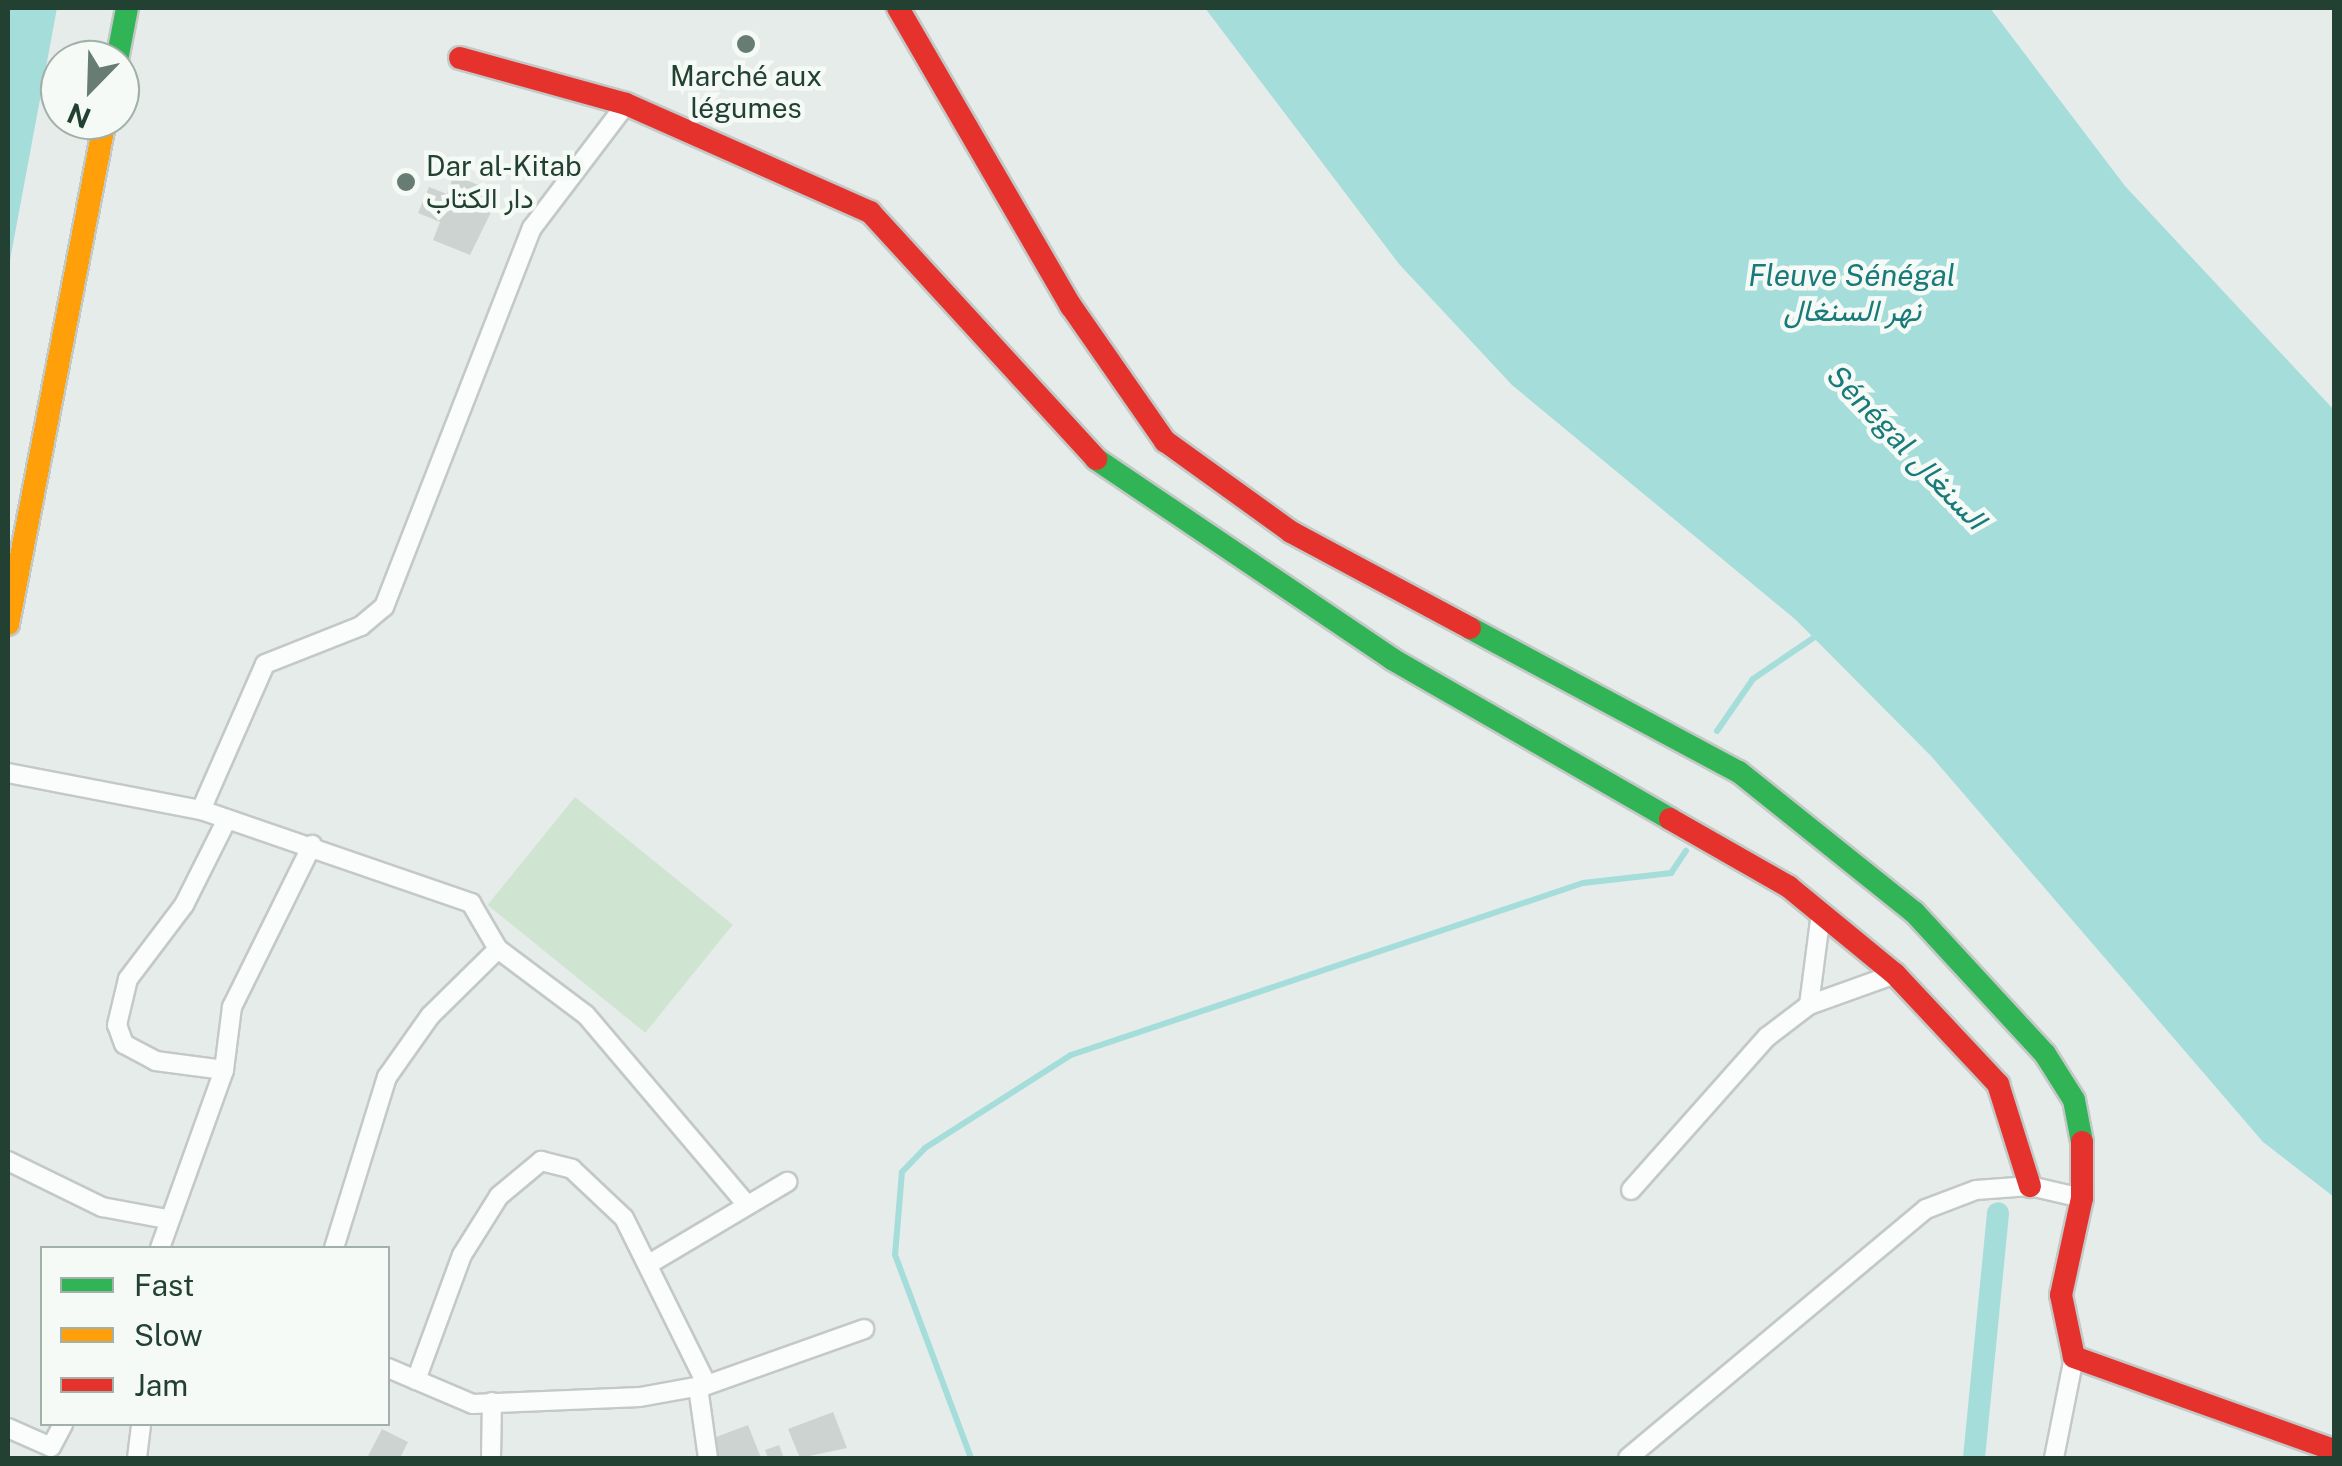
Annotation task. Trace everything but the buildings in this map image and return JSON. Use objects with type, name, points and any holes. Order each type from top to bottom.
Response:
[{"type":"street","points":[[120,40],[127,8]]},
{"type":"street","points":[[898,8],[1071,306],[1165,441],[1291,532],[1692,740],[1833,839],[2045,1054],[2074,1100],[2082,1198],[2061,1295],[2074,1357],[2054,1458]]},
{"type":"street","points":[[460,58],[626,104],[870,212],[1108,472],[1376,649],[1561,762],[1702,833],[1821,913],[1895,974],[1998,1084],[2030,1186]]},
{"type":"street","points":[[201,810],[265,664],[362,626],[384,607],[532,228],[626,104]]},
{"type":"street","points":[[8,624],[101,140]]},
{"type":"street","points":[[8,773],[201,810],[312,845],[471,903],[498,949],[586,1015],[747,1206]]},
{"type":"street","points":[[224,1070],[156,1061],[124,1044],[117,1025],[128,979],[184,905],[226,819]]},
{"type":"street","points":[[160,1246],[166,1219],[224,1070],[232,1007],[312,845]]},
{"type":"street","points":[[1809,1005],[1821,913]]},
{"type":"street","points":[[335,1246],[387,1077],[430,1016],[498,949]]},
{"type":"street","points":[[1632,1190],[1767,1037],[1809,1005],[1895,974]]},
{"type":"street","points":[[8,1161],[102,1206],[166,1219]]},
{"type":"street","points":[[416,1380],[462,1255],[528,1166],[572,1169],[624,1218],[648,1264],[703,1386],[708,1458]]},
{"type":"street","points":[[648,1264],[787,1182]]},
{"type":"street","points":[[1628,1458],[1926,1209],[1976,1190],[2030,1186],[2082,1198]]},
{"type":"street","points":[[390,1369],[464,1402],[703,1386],[864,1328]]},
{"type":"street","points":[[2074,1357],[2334,1450]]},
{"type":"street","points":[[491,1458],[492,1402]]},
{"type":"street","points":[[8,1428],[51,1447],[62,1426]]},
{"type":"street","points":[[137,1458],[141,1426]]},
{"type":"green space","points":[[575,797],[733,925],[645,1033],[488,905]]},
{"type":"water","points":[[8,8],[57,8],[51,40],[40,40],[40,99],[8,271]]},
{"type":"water","name":"Fleuve Sénégal نهر السنغال","points":[[1205,8],[1990,8],[2125,186],[2334,410],[2334,1197],[2263,1142],[1932,757],[1796,620],[1512,385],[1399,264]]},
{"type":"waterway","points":[[1717,731],[1753,679],[1819,634]]},
{"type":"waterway","points":[[971,1458],[895,1255],[902,1172],[925,1148],[1071,1055],[1583,883],[1671,873],[1686,851]]},
{"type":"waterway","points":[[1974,1458],[1998,1213]]},
{"type":"traffic: fast","points":[[121,40],[127,8]]},
{"type":"traffic: fast","points":[[1096,459],[1392,659],[1670,819]]},
{"type":"traffic: fast","points":[[1470,628],[1739,772],[1914,912],[2045,1054],[2074,1100],[2082,1142]]},
{"type":"traffic: slow","points":[[8,624],[101,140]]},
{"type":"traffic: jam","points":[[898,8],[1071,306],[1165,441],[1291,532],[1470,628]]},
{"type":"traffic: jam","points":[[460,58],[626,104],[870,212],[1096,459]]},
{"type":"traffic: jam","points":[[1670,819],[1789,887],[1895,974],[1998,1084],[2030,1186]]},
{"type":"traffic: jam","points":[[2082,1142],[2082,1198],[2061,1295],[2074,1357],[2334,1450]]},
{"type":"place","name":"Marché aux légumes","points":[[746,44]]},
{"type":"place","name":"Dar al-Kitab دار الكتاب","points":[[406,182]]},
{"type":"water label","name":"Sénégal السنغال","points":[[1907,447]]}]
